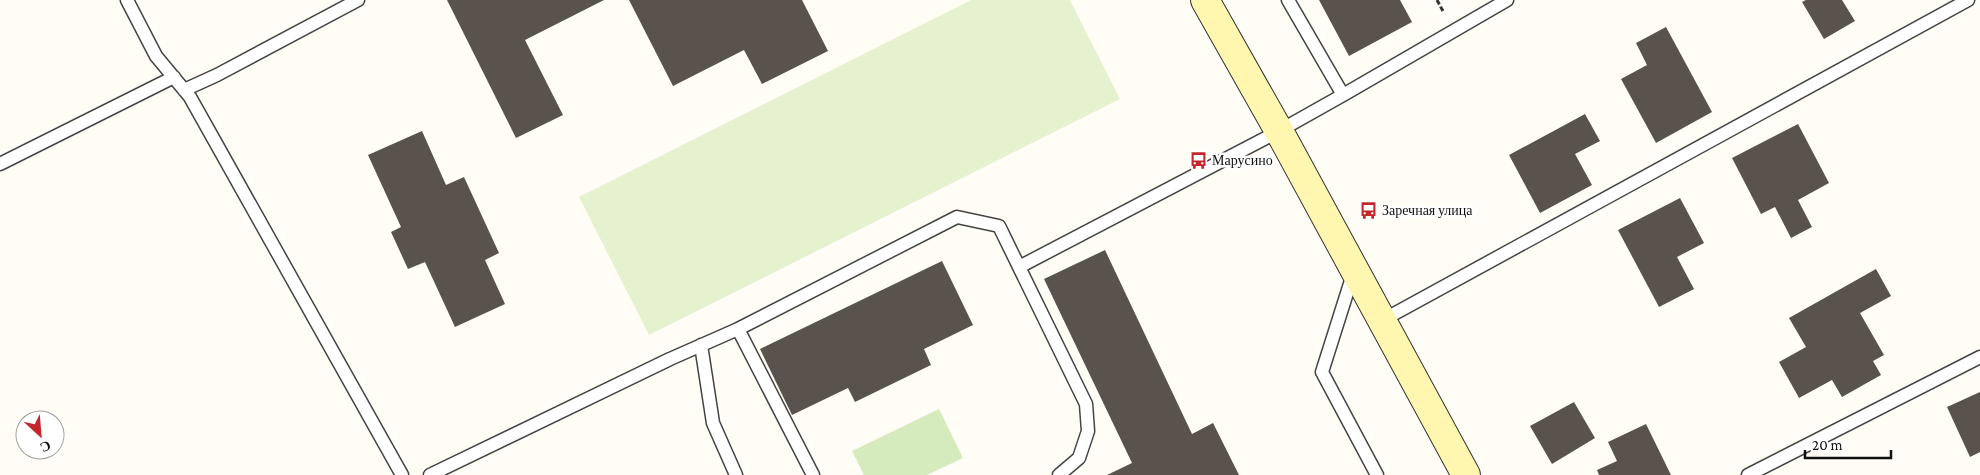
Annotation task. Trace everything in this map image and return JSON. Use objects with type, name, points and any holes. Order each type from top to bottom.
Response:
[{"type":"street","points":[[1205,0],[1279,131],[1466,475]]},
{"type":"lane","points":[[127,0],[156,56],[190,97],[402,475]]},
{"type":"lane","points":[[184,90],[217,75],[358,0]]},
{"type":"lane","points":[[1288,0],[1343,95]]},
{"type":"lane","points":[[1019,267],[1279,131],[1507,0]]},
{"type":"lane","points":[[1382,321],[1968,0]]},
{"type":"lane","points":[[0,164],[174,77]]},
{"type":"lane","points":[[430,475],[738,329],[957,217],[999,226],[1086,404],[1088,431],[1079,458],[1059,475]]},
{"type":"lane","points":[[1354,269],[1322,372],[1377,475]]},
{"type":"lane","points":[[738,329],[813,475]]},
{"type":"lane","points":[[701,345],[713,423],[736,475]]},
{"type":"lane","points":[[1748,475],[1980,358]]},
{"type":"green space","points":[[971,0],[1070,0],[1120,99],[649,335],[579,197]]},
{"type":"green space","points":[[939,409],[963,458],[927,475],[864,475],[852,451]]},
{"type":"building","points":[[447,0],[604,0],[525,40],[563,115],[516,138]]},
{"type":"building","points":[[629,0],[802,0],[828,51],[762,84],[744,50],[673,86]]},
{"type":"building","points":[[1319,0],[1400,0],[1412,22],[1349,56]]},
{"type":"building","points":[[1806,0],[1842,0],[1855,21],[1824,39],[1802,2]]},
{"type":"building","points":[[1666,27],[1712,112],[1656,143],[1621,79],[1647,65],[1636,43]]},
{"type":"building","points":[[1585,114],[1600,141],[1575,154],[1592,185],[1540,213],[1509,155]]},
{"type":"building","points":[[1798,124],[1829,183],[1798,200],[1812,227],[1791,238],[1775,207],[1761,214],[1732,158]]},
{"type":"building","points":[[422,131],[446,185],[464,177],[499,253],[485,260],[505,304],[455,327],[425,262],[408,269],[391,232],[401,227],[368,155]]},
{"type":"building","points":[[1680,198],[1704,243],[1677,257],[1694,289],[1659,307],[1618,230]]},
{"type":"building","points":[[1105,250],[1192,434],[1213,423],[1239,475],[1107,475],[1132,463],[1044,279]]},
{"type":"building","points":[[942,261],[973,325],[924,349],[931,365],[855,402],[848,388],[792,415],[760,349]]},
{"type":"building","points":[[1876,269],[1891,296],[1860,313],[1884,355],[1873,361],[1881,375],[1842,397],[1832,380],[1799,398],[1779,362],[1806,347],[1789,318]]},
{"type":"building","points":[[1980,392],[1980,452],[1970,457],[1947,407]]},
{"type":"building","points":[[1574,402],[1595,438],[1552,464],[1530,426]]},
{"type":"building","points":[[1646,424],[1671,475],[1599,475],[1597,470],[1617,461],[1608,442]]},
{"type":"place","name":"Марусино","points":[[1198,160]]},
{"type":"place","name":"Заречная улица","points":[[1368,210]]}]
